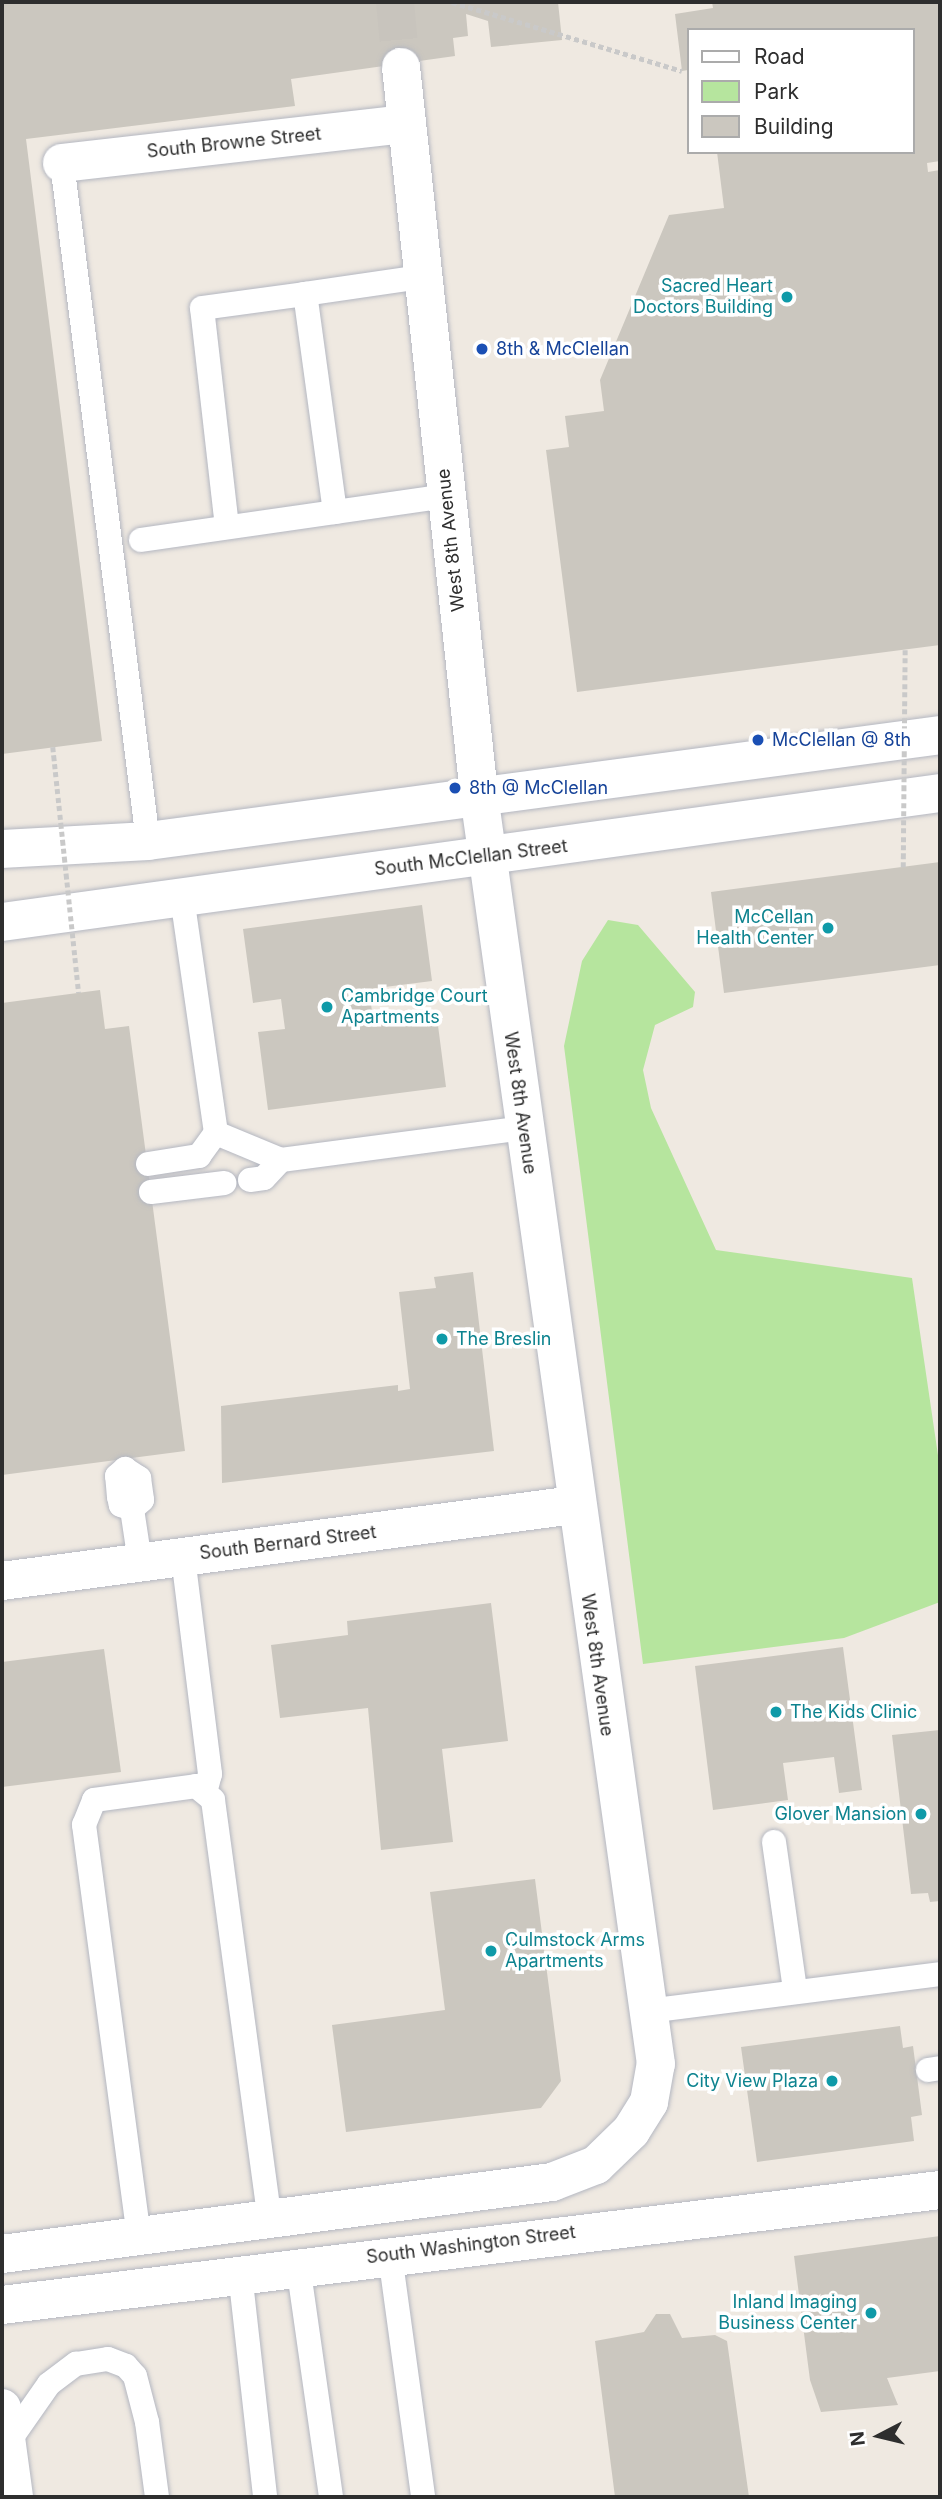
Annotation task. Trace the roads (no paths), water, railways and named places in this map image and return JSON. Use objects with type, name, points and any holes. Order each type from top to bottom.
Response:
[{"type":"street","name":"West 8th Avenue","points":[[270,2221],[552,2182],[596,2165],[631,2131],[649,2102],[656,2064],[574,1506],[486,858],[405,124],[401,67]]},
{"type":"street","name":"South Browne Street","points":[[62,163],[405,124]]},
{"type":"street","points":[[2,849],[148,841],[479,795],[937,737]]},
{"type":"street","name":"South McClellan Street","points":[[2,922],[486,858],[940,793]]},
{"type":"street","name":"South Bernard Street","points":[[2,1581],[574,1506]]},
{"type":"street","name":"South Washington Street","points":[[2,2305],[298,2265],[940,2190]]},
{"type":"street","points":[[2,2254],[270,2221]]},
{"type":"street","points":[[4,2426],[14,2497]]},
{"type":"lane","points":[[62,163],[148,841]]},
{"type":"lane","points":[[227,527],[202,308],[422,277]]},
{"type":"lane","points":[[306,294],[335,512]]},
{"type":"lane","points":[[141,540],[446,496]]},
{"type":"lane","points":[[148,1164],[199,1156],[216,1133],[183,897]]},
{"type":"lane","points":[[216,1133],[281,1160],[523,1128]]},
{"type":"lane","points":[[250,1180],[264,1178],[281,1160]]},
{"type":"lane","points":[[151,1192],[224,1183]]},
{"type":"lane","points":[[124,1464],[139,1478],[142,1500],[132,1509],[140,1563]]},
{"type":"lane","points":[[183,1557],[210,1774],[206,1789],[213,1800],[270,2221]]},
{"type":"lane","points":[[139,2237],[84,1825],[94,1800],[206,1789]]},
{"type":"lane","points":[[774,1842],[795,1990]]},
{"type":"lane","points":[[648,2011],[795,1990],[940,1974]]},
{"type":"lane","points":[[390,2255],[423,2497]]},
{"type":"lane","points":[[298,2265],[331,2497]]},
{"type":"lane","points":[[240,2273],[265,2497]]},
{"type":"lane","points":[[4,2426],[49,2384],[76,2364],[107,2359],[126,2366],[135,2376],[147,2422],[157,2497]]},
{"type":"tunnel","points":[[395,2],[401,67]]},
{"type":"place","name":"Sacred Heart Doctors Building","points":[[787,297]]},
{"type":"place","name":"8th & McClellan","points":[[482,349]]},
{"type":"place","name":"McClellan @ 8th","points":[[758,740]]},
{"type":"place","name":"8th @ McClellan","points":[[455,788]]},
{"type":"place","name":"McCellan Health Center","points":[[828,928]]},
{"type":"place","name":"Cambridge Court Apartments","points":[[327,1007]]},
{"type":"place","name":"The Breslin","points":[[442,1339]]},
{"type":"place","name":"The Kids Clinic","points":[[776,1712]]},
{"type":"place","name":"Glover Mansion","points":[[921,1814]]},
{"type":"place","name":"Culmstock Arms Apartments","points":[[491,1951]]},
{"type":"place","name":"City View Plaza","points":[[832,2081]]},
{"type":"place","name":"Inland Imaging Business Center","points":[[871,2313]]}]
